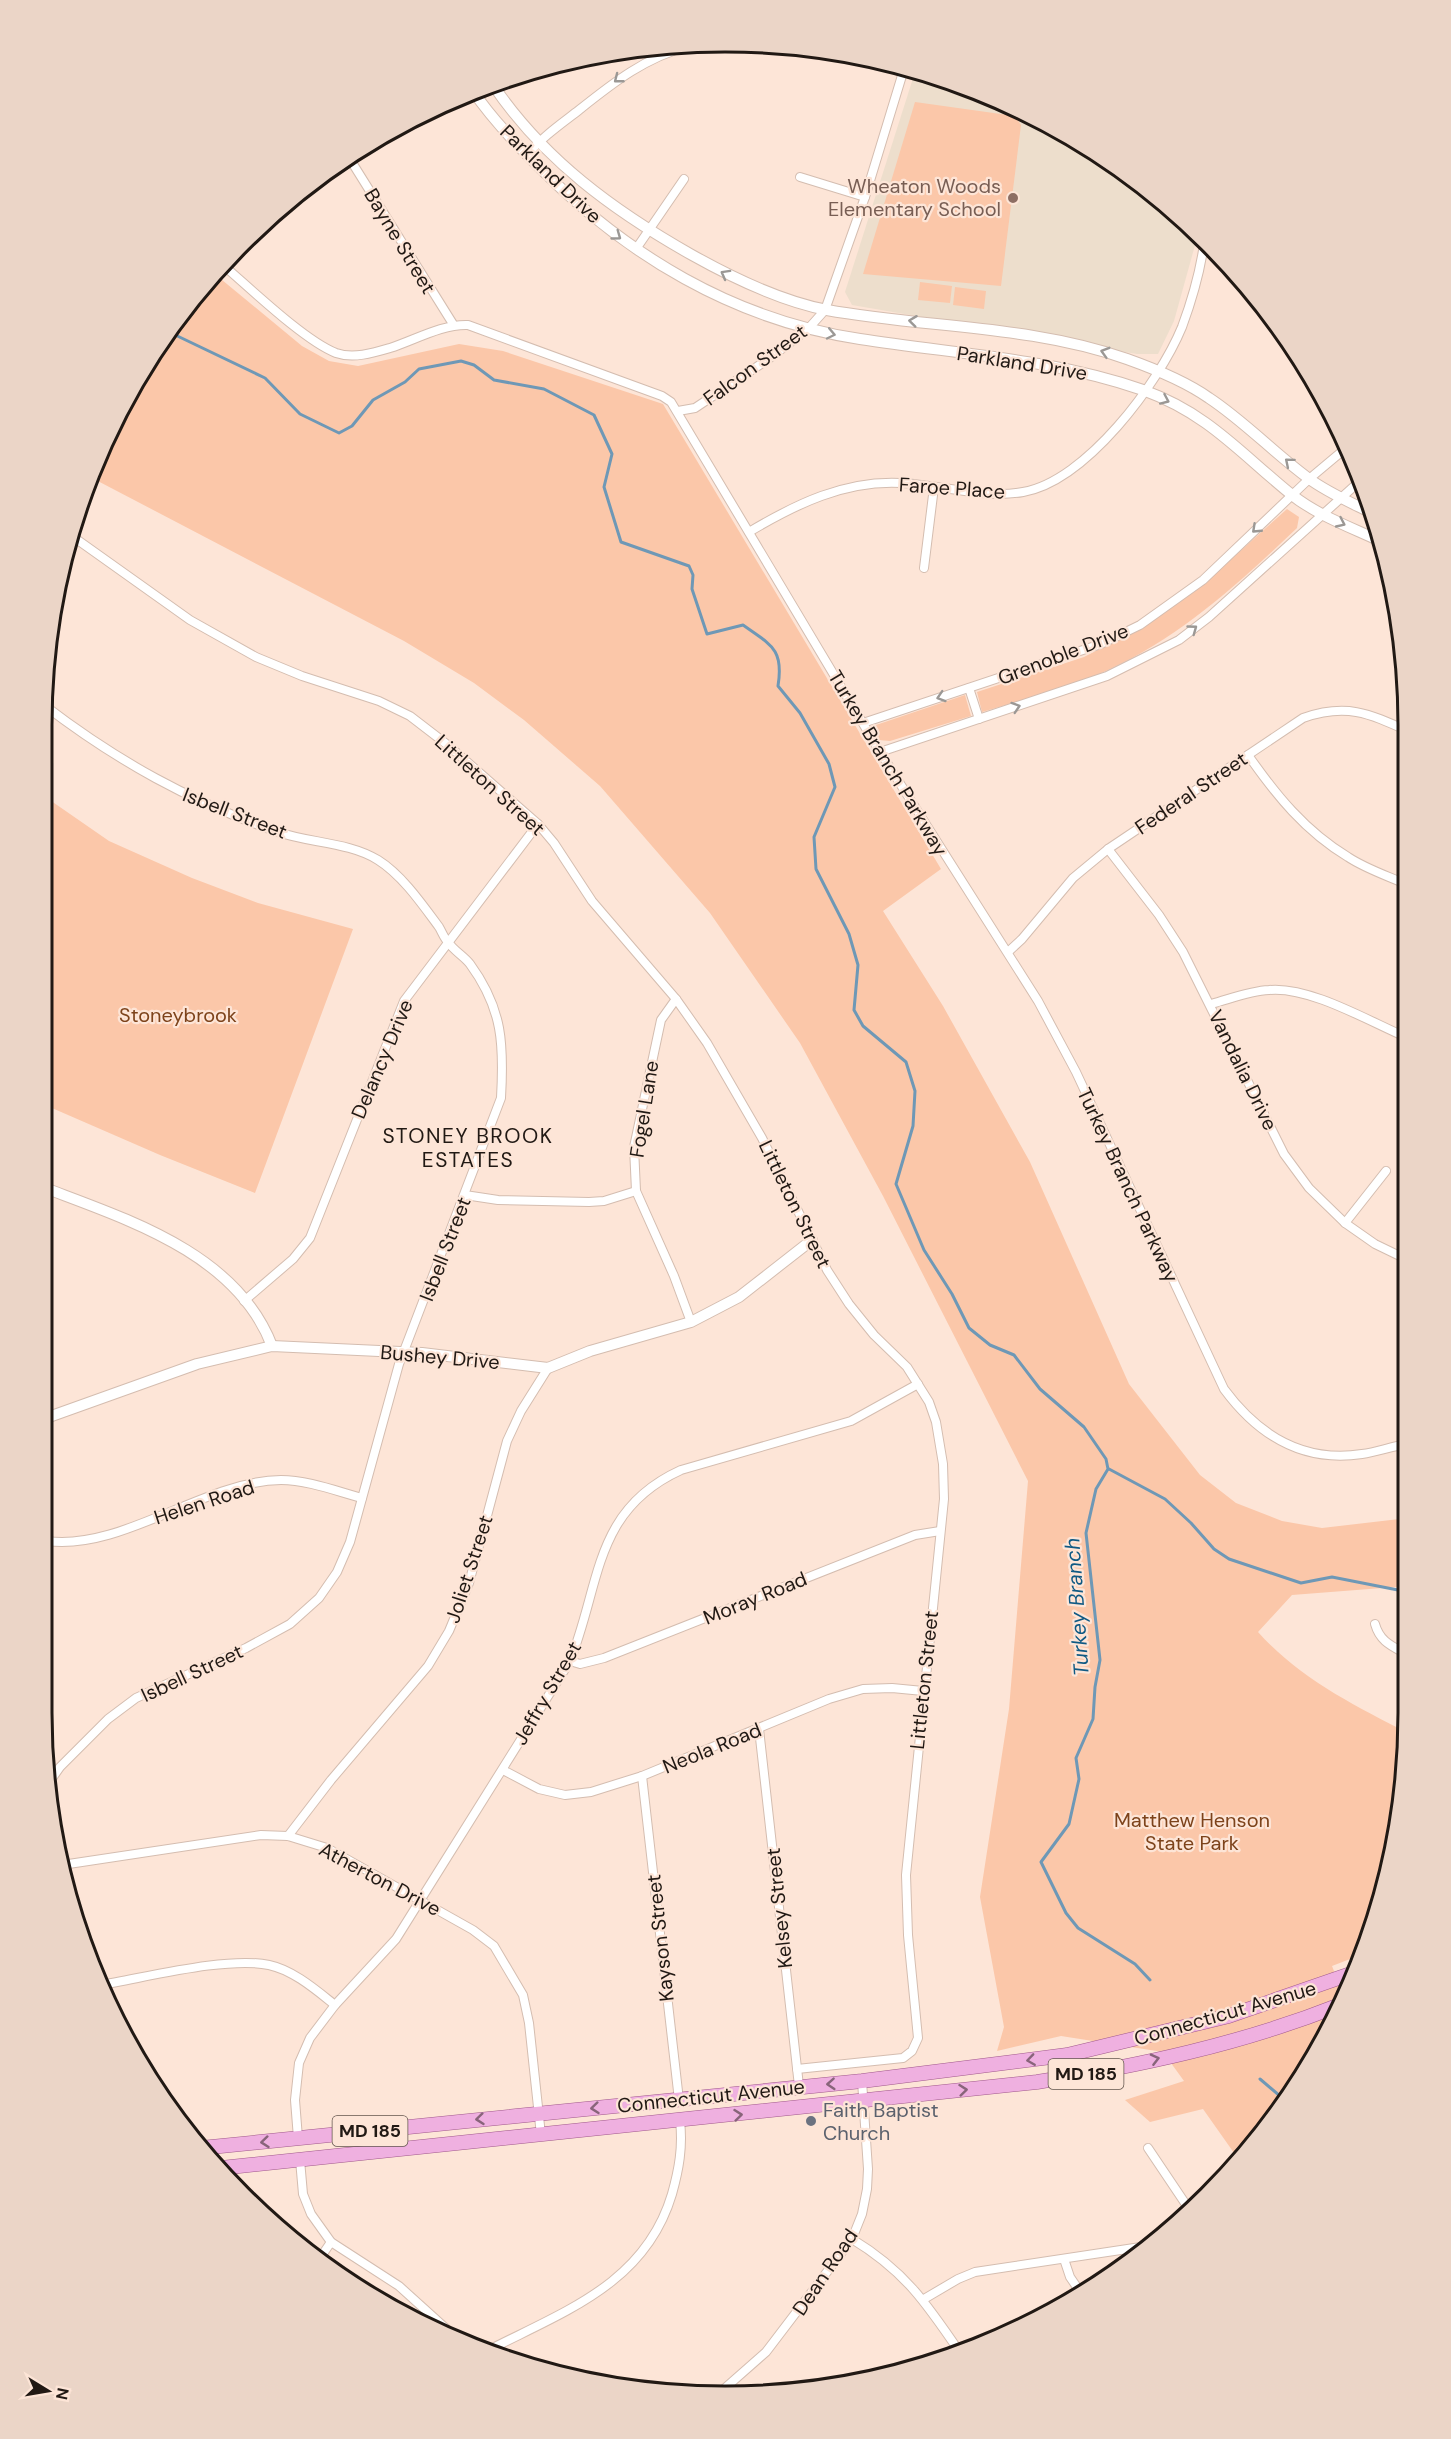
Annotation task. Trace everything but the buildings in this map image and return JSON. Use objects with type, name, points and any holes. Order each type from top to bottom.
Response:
[{"type":"main road","name":"Connecticut Avenue","points":[[212,2147],[862,2081],[1067,2055],[1229,2016],[1345,1976]]},
{"type":"main road","name":"Connecticut Avenue","points":[[230,2167],[1037,2082],[1115,2069],[1238,2039],[1330,2009]]},
{"type":"street","points":[[527,154],[540,140],[626,73],[657,56]]},
{"type":"street","name":"Falcon Street","points":[[678,411],[695,408],[808,329],[825,310],[865,197],[902,76]]},
{"type":"street","name":"Parkland Drive","points":[[499,92],[579,181],[649,231],[734,279],[825,310],[1083,346],[1157,371],[1209,398],[1309,479],[1363,509]]},
{"type":"street","name":"Parkland Drive","points":[[479,100],[486,111],[573,202],[636,249],[698,287],[756,313],[808,329],[859,339],[1052,364],[1143,391],[1195,415],[1228,438],[1292,495],[1322,514],[1372,537]]},
{"type":"street","name":"Bayne Street","points":[[354,165],[453,324]]},
{"type":"street","points":[[800,177],[865,197]]},
{"type":"street","points":[[636,249],[684,179]]},
{"type":"street","name":"Faroe Place","points":[[749,532],[786,509],[812,498],[844,489],[901,483],[1005,494],[1023,492],[1047,485],[1073,471],[1108,439],[1157,371],[1184,321],[1195,288],[1202,252]]},
{"type":"street","points":[[230,272],[317,344],[337,354],[358,356],[418,339],[453,324]]},
{"type":"street","name":"Turkey Branch Parkway","points":[[453,324],[488,330],[662,396],[678,411],[880,752],[957,877],[1038,1001],[1076,1072],[1224,1389],[1240,1411],[1258,1428],[1280,1442],[1303,1450],[1361,1454],[1398,1446]]},
{"type":"street","name":"Grenoble Drive","points":[[863,723],[1101,644],[1140,625],[1203,580],[1309,479],[1340,453]]},
{"type":"street","name":"Grenoble Drive","points":[[880,752],[1107,676],[1179,640],[1209,617],[1354,486]]},
{"type":"street","points":[[924,568],[934,487]]},
{"type":"street","name":"Littleton Street","points":[[78,541],[190,621],[256,657],[302,676],[380,701],[410,716],[449,746],[538,824],[554,843],[592,901],[676,999],[739,1096],[826,1270],[874,1335],[907,1367],[918,1384],[936,1422],[943,1464],[944,1499],[906,1875],[908,1935],[917,2043],[903,2058],[797,2069]]},
{"type":"street","points":[[969,688],[979,719]]},
{"type":"street","name":"Federal Street","points":[[1008,952],[1022,939],[1073,878],[1108,849],[1304,718],[1324,710],[1364,712],[1398,726]]},
{"type":"street","name":"Isbell Street","points":[[53,712],[91,741],[182,794],[281,833],[376,859],[396,875],[440,928],[447,942],[469,963],[491,998],[501,1031],[504,1053],[501,1098],[399,1364],[350,1542],[337,1572],[319,1598],[297,1618],[246,1648],[136,1698],[108,1719],[55,1773]]},
{"type":"street","points":[[1248,755],[1276,795],[1317,836],[1349,858],[1398,881]]},
{"type":"street","name":"Delancy Drive","points":[[244,1300],[293,1259],[310,1238],[404,1001],[538,824]]},
{"type":"street","name":"Vandalia Drive","points":[[1108,849],[1159,915],[1183,952],[1284,1154],[1309,1188],[1346,1223],[1375,1244],[1398,1256]]},
{"type":"street","points":[[1211,1005],[1253,992],[1290,991],[1315,998],[1398,1034]]},
{"type":"street","name":"Fogel Lane","points":[[676,999],[661,1020],[642,1106],[634,1147],[636,1191],[674,1276],[691,1322]]},
{"type":"street","points":[[1346,1223],[1386,1171]]},
{"type":"street","points":[[53,1191],[167,1237],[209,1266],[244,1300],[264,1327],[272,1346]]},
{"type":"street","points":[[465,1195],[498,1200],[588,1202],[604,1201],[636,1191]]},
{"type":"street","name":"Bushey Drive","points":[[53,1415],[197,1364],[272,1346],[405,1353],[548,1368],[590,1351],[691,1322],[740,1297],[812,1240]]},
{"type":"street","name":"Joliet Street","points":[[288,1836],[331,1780],[428,1666],[449,1631],[469,1583],[507,1441],[520,1411],[548,1368]]},
{"type":"street","name":"Jeffry Street","points":[[298,2138],[296,2100],[300,2063],[310,2038],[335,2005],[396,1940],[570,1661],[582,1630],[611,1532],[640,1496],[664,1478],[681,1470],[851,1420],[918,1384]]},
{"type":"street","name":"Helen Road","points":[[53,1541],[80,1540],[106,1535],[233,1489],[268,1481],[299,1482],[362,1498]]},
{"type":"street","name":"Moray Road","points":[[570,1661],[580,1664],[604,1658],[915,1535],[940,1531]]},
{"type":"street","points":[[1375,1624],[1378,1636],[1398,1650]]},
{"type":"street","name":"Neola Road","points":[[503,1770],[539,1789],[565,1795],[591,1792],[642,1776],[829,1699],[863,1689],[892,1688],[923,1691]]},
{"type":"street","name":"Kelsey Street","points":[[759,1729],[800,2086]]},
{"type":"street","name":"Kayson Street","points":[[642,1776],[679,2100]]},
{"type":"street","name":"Atherton Drive","points":[[69,1864],[261,1835],[288,1836],[327,1848],[473,1930],[494,1946],[523,1995],[529,2023],[541,2135]]},
{"type":"street","points":[[110,1983],[222,1965],[270,1965],[297,1977],[335,2005]]},
{"type":"street","name":"Dean Road","points":[[727,2386],[766,2352],[852,2239],[862,2214],[867,2189],[868,2169],[862,2081]]},
{"type":"street","points":[[497,2346],[585,2301],[630,2268],[660,2226],[667,2210],[678,2176],[682,2143],[680,2121]]},
{"type":"street","points":[[1148,2148],[1185,2204]]},
{"type":"street","points":[[300,2160],[303,2194],[311,2214],[331,2242],[399,2286],[438,2322]]},
{"type":"street","points":[[852,2239],[891,2266],[924,2299],[955,2346]]},
{"type":"street","points":[[324,2253],[331,2242]]},
{"type":"street","points":[[924,2299],[957,2279],[975,2272],[1133,2248]]},
{"type":"street","points":[[1064,2259],[1070,2277],[1076,2287]]},
{"type":"shaded area","name":"Wheaton Woods Elementary School","points":[[913,79],[983,104],[1062,143],[1135,192],[1195,245],[1174,321],[1158,354],[1137,354],[852,305],[845,292]]},
{"type":"green space","points":[[915,102],[1007,115],[1017,119],[1021,125],[1001,286],[863,274]]},
{"type":"green space","name":"Matthew Henson State Park","points":[[222,280],[302,346],[329,361],[358,366],[459,344],[503,351],[663,404],[941,869],[883,911],[943,1006],[1030,1162],[1129,1384],[1200,1475],[1236,1503],[1282,1521],[1322,1528],[1398,1519],[1398,1587],[1292,1595],[1258,1632],[1309,1677],[1347,1701],[1398,1728],[1397,1758],[1386,1845],[1376,1888],[1352,1958],[1332,1966],[1340,1986],[1329,2011],[1285,2087],[1234,2153],[1203,2109],[1150,2122],[1125,2100],[1184,2081],[1163,2052],[1061,2036],[997,2051],[1004,2027],[980,1897],[1009,1709],[1028,1481],[883,1196],[800,1043],[710,913],[600,786],[524,720],[474,683],[404,641],[99,482],[122,428],[143,389],[192,316]]},
{"type":"green space","points":[[920,282],[952,286],[950,303],[918,300]]},
{"type":"green space","points":[[955,287],[986,291],[984,309],[953,305]]},
{"type":"green space","points":[[1287,509],[1299,517],[1297,528],[1231,588],[1161,641],[1093,677],[982,712],[977,692],[1084,657],[1142,627],[1208,580]]},
{"type":"green space","points":[[965,695],[971,716],[890,741],[878,740],[876,725]]},
{"type":"green space","name":"Stoneybrook","points":[[53,802],[109,841],[192,878],[258,903],[353,929],[255,1193],[53,1108]]},
{"type":"waterway","name":"Turkey Branch","points":[[178,336],[265,378],[300,414],[339,433],[352,426],[373,400],[405,382],[419,369],[461,361],[474,365],[494,380],[544,389],[594,415],[612,454],[604,487],[621,542],[689,566],[693,575],[692,589],[707,634],[743,625],[773,649],[779,664],[778,686],[800,713],[829,764],[835,787],[814,837],[816,869],[849,934],[858,965],[854,1010],[863,1026],[906,1062],[915,1091],[913,1126],[896,1184],[924,1250],[952,1294],[969,1328],[990,1345],[1014,1355],[1040,1389],[1084,1427],[1106,1459],[1108,1469],[1096,1489],[1086,1533],[1100,1660],[1093,1719],[1076,1758],[1079,1779],[1069,1824],[1041,1862],[1066,1913],[1078,1928],[1135,1964],[1150,1980]]},
{"type":"waterway","points":[[1109,1469],[1165,1499],[1214,1549],[1229,1559],[1301,1583],[1332,1577],[1398,1590]]},
{"type":"waterway","name":"Turkey Branch","points":[[1260,2079],[1279,2095]]},
{"type":"place","name":"Wheaton Woods Elementary School","points":[[1013,198]]},
{"type":"place","name":"Faith Baptist Church","points":[[811,2121]]},
{"type":"district","name":"STONEY BROOK ESTATES","points":[[468,1148]]}]
